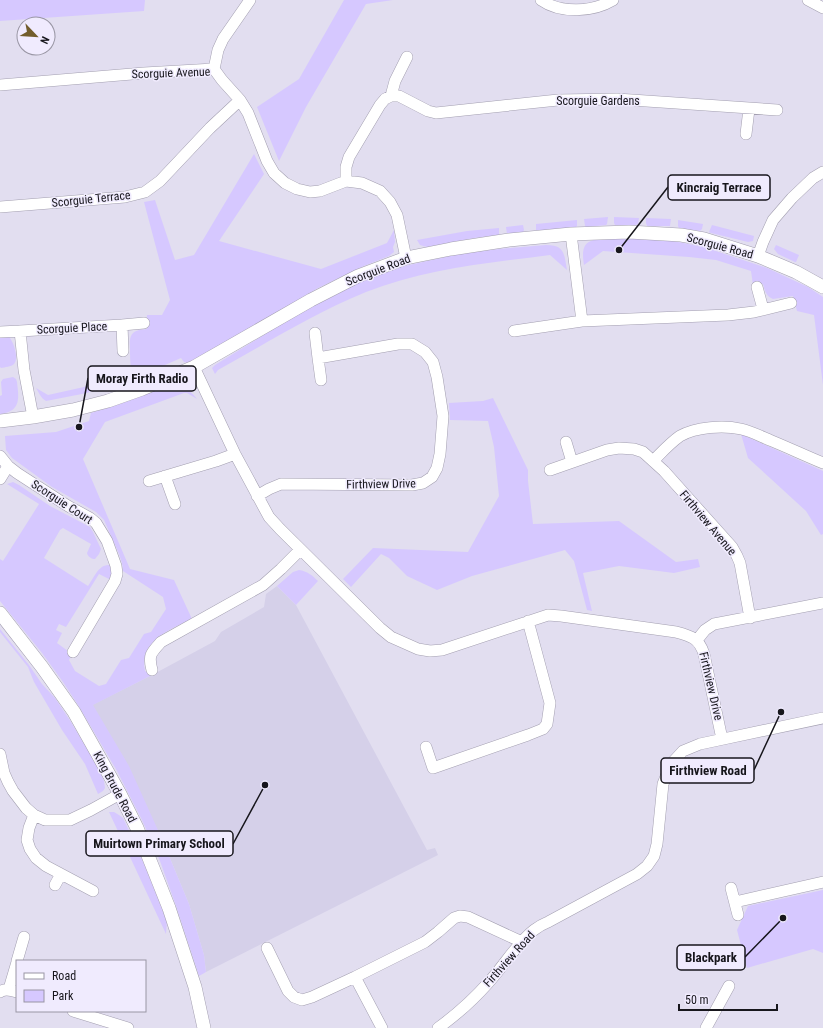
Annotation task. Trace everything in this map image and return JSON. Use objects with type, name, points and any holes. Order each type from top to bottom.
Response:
[{"type":"street","points":[[214,69],[218,50],[223,39],[250,0]]},
{"type":"street","points":[[541,0],[557,8],[573,10],[590,9],[605,5],[613,0]]},
{"type":"street","points":[[808,0],[823,8]]},
{"type":"street","points":[[346,181],[346,167],[349,157],[380,105],[385,99],[391,96],[395,81],[408,57]]},
{"type":"street","name":"Scorguie Avenue","points":[[0,85],[144,73],[214,69],[240,100],[248,113],[267,160],[274,173],[285,183],[297,189],[310,192],[346,181],[362,183],[380,191],[390,202],[398,215],[406,258]]},
{"type":"street","name":"Scorguie Gardens","points":[[391,96],[399,96],[421,108],[436,113],[558,100],[617,99],[777,110]]},
{"type":"street","name":"Scorguie Terrace","points":[[0,207],[125,197],[145,192],[160,181],[210,128],[240,100]]},
{"type":"street","points":[[746,134],[749,108]]},
{"type":"street","points":[[758,256],[773,220],[797,193],[813,178],[823,172]]},
{"type":"street","name":"Scorguie Road","points":[[0,421],[73,410],[108,401],[142,389],[194,367],[311,300],[358,276],[406,258],[451,249],[509,240],[600,232],[681,235],[704,239],[758,256],[796,272],[823,287]]},
{"type":"street","points":[[571,234],[582,321]]},
{"type":"street","points":[[757,287],[763,309]]},
{"type":"street","points":[[514,331],[582,321],[728,315],[754,312],[791,303]]},
{"type":"street","points":[[122,324],[144,323]]},
{"type":"street","name":"Scorguie Place","points":[[0,332],[122,324],[123,351]]},
{"type":"street","name":"Scorguie Place","points":[[20,331],[24,370],[33,417]]},
{"type":"street","points":[[315,333],[321,380]]},
{"type":"street","name":"Firthview Drive","points":[[257,496],[281,484],[412,485],[423,483],[432,477],[437,468],[440,454],[443,416],[438,377],[433,362],[425,352],[412,344],[398,344],[318,358]]},
{"type":"street","name":"Firthview Drive","points":[[194,367],[235,454],[269,517],[300,550],[391,637],[418,649],[430,651],[442,650],[548,615],[687,634],[697,640],[702,646],[722,739]]},
{"type":"street","points":[[653,461],[670,444],[681,436],[692,431],[726,427],[742,429],[753,433],[823,463]]},
{"type":"street","points":[[566,442],[572,462]]},
{"type":"street","name":"Firthview Avenue","points":[[550,470],[607,450],[626,448],[642,452],[664,471],[732,547],[740,563],[750,618]]},
{"type":"street","points":[[149,481],[235,454]]},
{"type":"street","name":"Scorguie Court","points":[[0,456],[8,466],[68,506],[90,518],[96,523],[107,541],[116,566],[117,574],[115,581],[73,652]]},
{"type":"street","points":[[0,479],[8,466]]},
{"type":"street","points":[[166,476],[176,504]]},
{"type":"street","points":[[152,670],[150,660],[153,651],[161,642],[263,585],[300,550]]},
{"type":"street","points":[[697,640],[705,630],[714,624],[823,603]]},
{"type":"street","name":"King Brude Road","points":[[0,613],[42,666],[74,712],[120,794],[137,828],[169,908],[195,987],[204,1028]]},
{"type":"street","points":[[426,747],[433,768],[543,729],[547,724],[550,703],[528,621]]},
{"type":"street","name":"Firthview Road","points":[[438,1028],[489,983],[522,942],[534,930],[637,874],[647,866],[654,856],[657,844],[663,784],[671,764],[683,751],[700,744],[823,718]]},
{"type":"street","points":[[0,754],[2,774],[13,791],[26,808],[34,815],[44,820],[70,820],[120,794]]},
{"type":"street","points":[[34,815],[29,828],[27,840],[30,849],[36,858],[46,866],[93,890]]},
{"type":"street","points":[[55,885],[61,874]]},
{"type":"street","points":[[735,902],[823,882]]},
{"type":"street","points":[[732,888],[738,915]]},
{"type":"street","points":[[267,948],[288,992],[294,997],[302,1000],[312,997],[355,977],[425,942],[454,918],[460,916],[468,917],[522,942]]},
{"type":"street","points":[[18,960],[24,938]]},
{"type":"street","points":[[9,991],[16,966]]},
{"type":"street","points":[[355,977],[382,1028]]},
{"type":"street","points":[[706,1028],[729,986]]},
{"type":"street","points":[[76,1012],[125,1027]]},
{"type":"shaded area","points":[[277,586],[296,605],[427,850],[435,848],[438,855],[206,972],[204,955],[189,904],[162,839],[92,705],[215,641],[221,632],[264,607],[266,594]]},
{"type":"green space","points":[[0,0],[145,0],[144,11],[56,17],[16,16],[16,20],[0,21]]},
{"type":"green space","points":[[344,0],[393,0],[366,4],[306,107],[279,161],[257,107],[299,79]]},
{"type":"green space","points":[[254,154],[264,174],[219,241],[321,269],[387,243],[394,230],[394,252],[389,256],[318,288],[246,331],[188,363],[184,362],[181,358],[87,393],[46,401],[44,400],[36,388],[48,395],[84,387],[131,368],[130,340],[132,334],[138,330],[147,329],[147,315],[162,315],[170,300],[144,202],[155,200],[175,260],[194,255]]},
{"type":"green space","points":[[608,217],[606,225],[585,226],[584,219]]},
{"type":"green space","points":[[614,217],[639,218],[638,224],[635,225],[615,225]]},
{"type":"green space","points":[[646,218],[671,219],[670,226],[647,226]]},
{"type":"green space","points":[[577,220],[577,226],[575,228],[536,230],[536,224]]},
{"type":"green space","points":[[678,220],[703,224],[702,229],[700,231],[679,228]]},
{"type":"green space","points":[[523,225],[523,232],[507,234],[506,227]]},
{"type":"green space","points":[[712,225],[754,236],[753,241],[748,242],[711,233],[709,232]]},
{"type":"green space","points":[[499,228],[498,235],[427,247],[420,245],[417,240],[467,231]]},
{"type":"green space","points":[[617,238],[673,241],[704,247],[767,268],[808,287],[823,297],[823,385],[814,315],[797,311],[793,296],[773,299],[767,295],[763,284],[753,285],[751,271],[716,260],[603,251],[584,265],[583,256],[586,244],[595,240]]},
{"type":"green space","points":[[552,245],[560,249],[564,255],[567,270],[550,255],[434,272],[388,284],[328,309],[218,370],[215,374],[212,368],[296,315],[361,281],[400,267],[459,254]]},
{"type":"green space","points":[[776,245],[799,255],[796,262],[778,254],[774,249]]},
{"type":"green space","points":[[9,337],[15,350],[15,362],[11,366],[1,368],[0,338]]},
{"type":"green space","points":[[13,377],[17,382],[17,403],[12,410],[0,414],[0,396],[2,395],[1,382],[3,379]]},
{"type":"green space","points":[[177,383],[188,390],[197,399],[187,393],[184,393],[105,422],[83,459],[130,569],[174,580],[192,619],[166,632],[151,644],[146,652],[144,661],[145,671],[152,675],[93,705],[129,766],[189,904],[204,955],[206,972],[199,976],[160,861],[142,820],[117,771],[63,682],[42,653],[0,601],[0,559],[3,561],[39,504],[7,484],[13,482],[50,506],[90,527],[101,549],[95,559],[91,558],[87,553],[91,544],[63,528],[60,530],[44,558],[88,586],[99,569],[105,565],[109,565],[112,570],[111,578],[109,579],[99,574],[66,627],[59,624],[56,630],[62,633],[57,643],[72,654],[69,660],[75,671],[99,686],[106,684],[121,660],[129,658],[144,634],[151,632],[166,609],[163,597],[123,571],[119,554],[104,520],[96,512],[52,487],[12,458],[6,450],[5,436],[56,432],[89,421],[91,413]]},
{"type":"green space","points":[[493,398],[528,470],[533,524],[619,521],[676,562],[698,559],[700,567],[674,573],[619,566],[583,573],[592,611],[587,610],[574,561],[565,550],[472,576],[437,590],[407,576],[389,558],[381,554],[351,587],[343,579],[373,548],[468,552],[499,496],[494,447],[488,421],[450,420],[449,403],[483,401]]},
{"type":"green space","points":[[741,434],[823,471],[823,534],[821,535],[806,511],[748,458]]},
{"type":"green space","points":[[299,570],[305,571],[318,581],[296,605],[277,586],[293,572]]},
{"type":"green space","points":[[0,629],[42,684],[55,698],[71,722],[100,771],[104,781],[105,788],[103,791],[98,794],[85,764],[62,730],[34,682],[28,667],[0,632]]},
{"type":"green space","points":[[109,812],[114,812],[119,815],[123,818],[126,824],[167,921],[166,934]]},
{"type":"green space","points":[[823,890],[823,953],[813,949],[747,968],[737,930],[748,906]]},
{"type":"place","name":"Kincraig Terrace","points":[[619,250]]},
{"type":"place","name":"Moray Firth Radio","points":[[79,427]]},
{"type":"place","name":"Firthview Road","points":[[781,712]]},
{"type":"place","name":"Muirtown Primary School","points":[[265,785]]},
{"type":"place","name":"Blackpark","points":[[783,918]]}]
